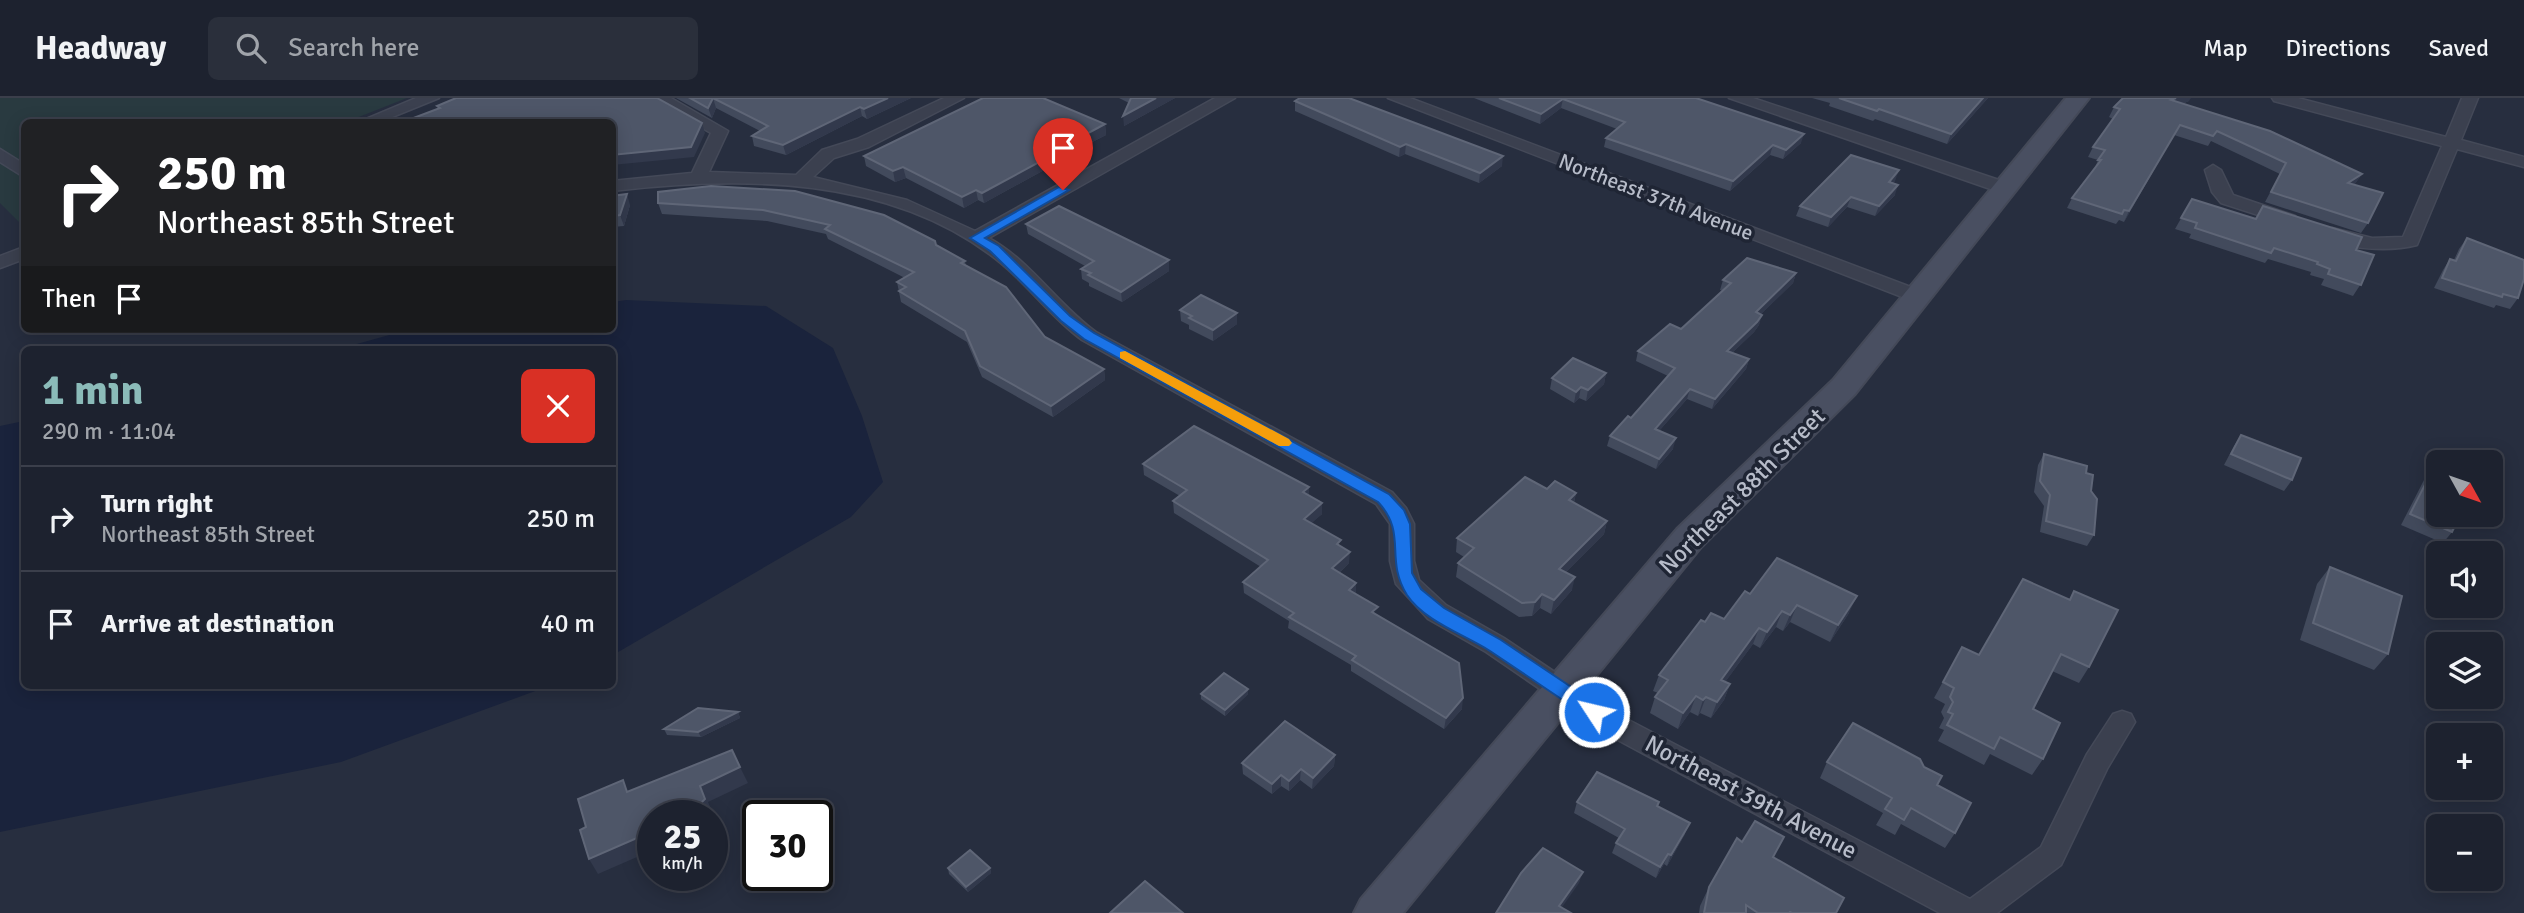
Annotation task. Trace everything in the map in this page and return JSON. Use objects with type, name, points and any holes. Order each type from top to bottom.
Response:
[{"type":"street","points":[[375,119],[430,98]]},
{"type":"street","points":[[802,179],[828,155],[863,143],[957,98]]},
{"type":"street","points":[[976,238],[1227,98]]},
{"type":"street","name":"Northeast 37th Avenue","points":[[1396,98],[1917,296]]},
{"type":"street","points":[[1737,98],[2005,188]]},
{"type":"street","name":"Northeast 88th Street","points":[[1376,913],[1689,538],[1820,413],[2078,98]]},
{"type":"street","points":[[2280,98],[2524,162]]},
{"type":"street","points":[[2213,170],[2221,192],[2227,199],[2372,245],[2393,247],[2411,241],[2470,98]]},
{"type":"street","points":[[665,101],[720,131],[699,176]]},
{"type":"street","points":[[0,154],[21,170]]},
{"type":"street","name":"Northeast 39th Avenue","points":[[616,186],[699,176],[802,179],[867,193],[905,205],[976,238],[994,248],[1083,332],[1384,498],[1398,514],[1402,524],[1404,573],[1415,593],[1437,612],[1563,690],[1610,723],[1968,913]]},
{"type":"street","points":[[0,262],[21,254]]},
{"type":"street","points":[[1974,913],[2051,856],[2097,762],[2122,722]]},
{"type":"shaded area","points":[[0,98],[407,98],[354,119],[21,119],[21,224],[0,203]]},
{"type":"water","points":[[616,302],[766,306],[833,348],[862,416],[883,482],[851,517],[616,653],[616,346],[349,346],[397,333],[616,333]]},
{"type":"water","points":[[21,422],[21,689],[541,689],[341,762],[0,832],[0,426]]},
{"type":"building","points":[[456,98],[657,98],[702,123],[691,147],[616,155],[616,119],[411,119],[440,108],[437,106]]},
{"type":"building","points":[[690,98],[713,98],[708,108]]},
{"type":"building","points":[[713,98],[888,98],[864,109],[860,107],[783,145],[752,136],[768,126]]},
{"type":"building","points":[[983,98],[1043,98],[1105,124],[982,193],[976,190],[962,197],[903,167],[893,171],[864,156]]},
{"type":"building","points":[[1131,98],[1156,98],[1123,116]]},
{"type":"building","points":[[1300,98],[1349,98],[1503,156],[1480,173],[1406,144],[1400,147],[1295,101]]},
{"type":"building","points":[[1499,98],[1696,98],[1804,134],[1786,150],[1773,145],[1733,181],[1606,138],[1625,122],[1563,99],[1541,114]]},
{"type":"building","points":[[1839,98],[1983,98],[1951,134]]},
{"type":"building","points":[[2123,98],[2176,98],[2171,100],[2270,131],[2362,174],[2348,183],[2383,193],[2368,223],[2271,192],[2286,163],[2217,131],[2213,136],[2180,125],[2129,211],[2124,210],[2122,214],[2072,198],[2101,160],[2098,160],[2105,150],[2093,147],[2120,109],[2114,107]]},
{"type":"building","points":[[1851,155],[1899,170],[1889,182],[1898,185],[1879,206],[1851,197],[1831,217],[1800,206]]},
{"type":"building","points":[[711,186],[795,191],[884,215],[935,241],[936,245],[965,261],[961,263],[1006,287],[1045,337],[1104,369],[1051,406],[980,366],[965,331],[899,291],[906,287],[897,282],[914,272],[825,229],[830,225],[763,210],[658,203],[658,192]]},
{"type":"building","points":[[627,194],[620,215],[616,216],[616,195]]},
{"type":"building","points":[[2192,199],[2256,219],[2263,206],[2362,237],[2356,250],[2374,255],[2361,285],[2328,274],[2330,269],[2317,264],[2318,262],[2274,248],[2271,253],[2195,228],[2197,223],[2181,218]]},
{"type":"building","points":[[1059,206],[1169,260],[1121,292],[1081,269],[1094,261],[1026,224]]},
{"type":"building","points":[[2467,238],[2524,260],[2524,279],[2518,298],[2503,294],[2502,297],[2442,278],[2450,259],[2456,261]]},
{"type":"building","points":[[1747,258],[1796,273],[1756,312],[1762,315],[1757,322],[1727,351],[1749,359],[1715,399],[1690,389],[1655,429],[1676,438],[1659,459],[1610,436],[1628,416],[1631,418],[1675,368],[1638,351],[1670,324],[1681,329],[1731,283],[1723,280]]},
{"type":"building","points":[[1201,295],[1237,313],[1213,330],[1189,318],[1192,316],[1180,310]]},
{"type":"building","points":[[1573,358],[1606,373],[1588,390],[1581,387],[1576,392],[1552,378]]},
{"type":"building","points":[[1194,426],[1309,487],[1303,492],[1322,503],[1304,519],[1341,540],[1337,544],[1350,552],[1332,568],[1356,583],[1349,590],[1378,607],[1372,612],[1459,663],[1463,698],[1446,718],[1352,660],[1356,656],[1289,617],[1294,613],[1243,582],[1268,560],[1173,501],[1187,490],[1143,464]]},
{"type":"building","points":[[2241,435],[2301,458],[2292,480],[2231,454]]},
{"type":"building","points":[[2044,454],[2087,466],[2086,473],[2093,475],[2091,491],[2097,499],[2094,535],[2046,521],[2050,495],[2040,481]]},
{"type":"building","points":[[1525,477],[1547,489],[1555,481],[1576,493],[1569,500],[1607,521],[1559,569],[1575,577],[1554,600],[1542,594],[1535,602],[1522,603],[1458,563],[1474,548],[1457,538]]},
{"type":"building","points":[[2426,483],[2426,521],[2410,514]]},
{"type":"building","points":[[2440,527],[2454,527],[2452,532]]},
{"type":"building","points":[[1777,558],[1857,596],[1838,625],[1797,605],[1790,615],[1782,611],[1767,632],[1759,628],[1721,680],[1730,684],[1717,702],[1696,696],[1683,713],[1655,697],[1668,680],[1659,675],[1701,620],[1705,622],[1711,613],[1724,619],[1745,591],[1750,594]]},
{"type":"building","points":[[2330,567],[2402,596],[2388,654],[2313,623]]},
{"type":"building","points":[[2023,579],[2070,600],[2074,591],[2118,610],[2089,667],[2061,654],[2033,709],[2060,723],[2043,759],[2000,737],[1994,749],[1947,725],[1953,714],[1948,712],[1953,702],[1950,697],[1954,688],[1943,682],[1962,647],[1979,655]]},
{"type":"building","points":[[1224,673],[1248,689],[1225,710],[1201,694]]},
{"type":"building","points":[[698,708],[738,712],[698,732],[664,729]]},
{"type":"building","points":[[1285,721],[1335,755],[1313,778],[1301,769],[1289,781],[1281,775],[1272,784],[1242,763]]},
{"type":"building","points":[[1853,723],[1920,759],[1924,767],[1942,776],[1937,785],[1971,803],[1955,833],[1911,808],[1904,820],[1885,809],[1892,798],[1827,762]]},
{"type":"building","points":[[732,750],[740,767],[700,786],[704,800],[637,800],[637,838],[589,859],[580,830],[586,827],[578,799],[623,780],[627,792]]},
{"type":"building","points":[[1597,772],[1659,802],[1657,806],[1690,823],[1671,855],[1668,854],[1660,867],[1616,843],[1625,829],[1577,802]]},
{"type":"building","points":[[1755,821],[1784,837],[1773,857],[1844,898],[1836,913],[1758,913],[1746,905],[1746,913],[1704,913],[1709,887],[1737,838],[1742,842]]},
{"type":"building","points":[[1543,848],[1583,872],[1559,906],[1571,913],[1496,913],[1521,873]]},
{"type":"building","points":[[970,850],[990,868],[966,887],[948,868]]},
{"type":"building","points":[[1145,881],[1183,913],[1110,913]]},
{"type":"slow traffic","points":[[1125,355],[1284,443]]},
{"type":"route","points":[[1063,190],[976,238],[994,248],[1065,318],[1089,336],[1392,504],[1402,524],[1404,573],[1415,593],[1437,612],[1494,645],[1594,712]]}]
